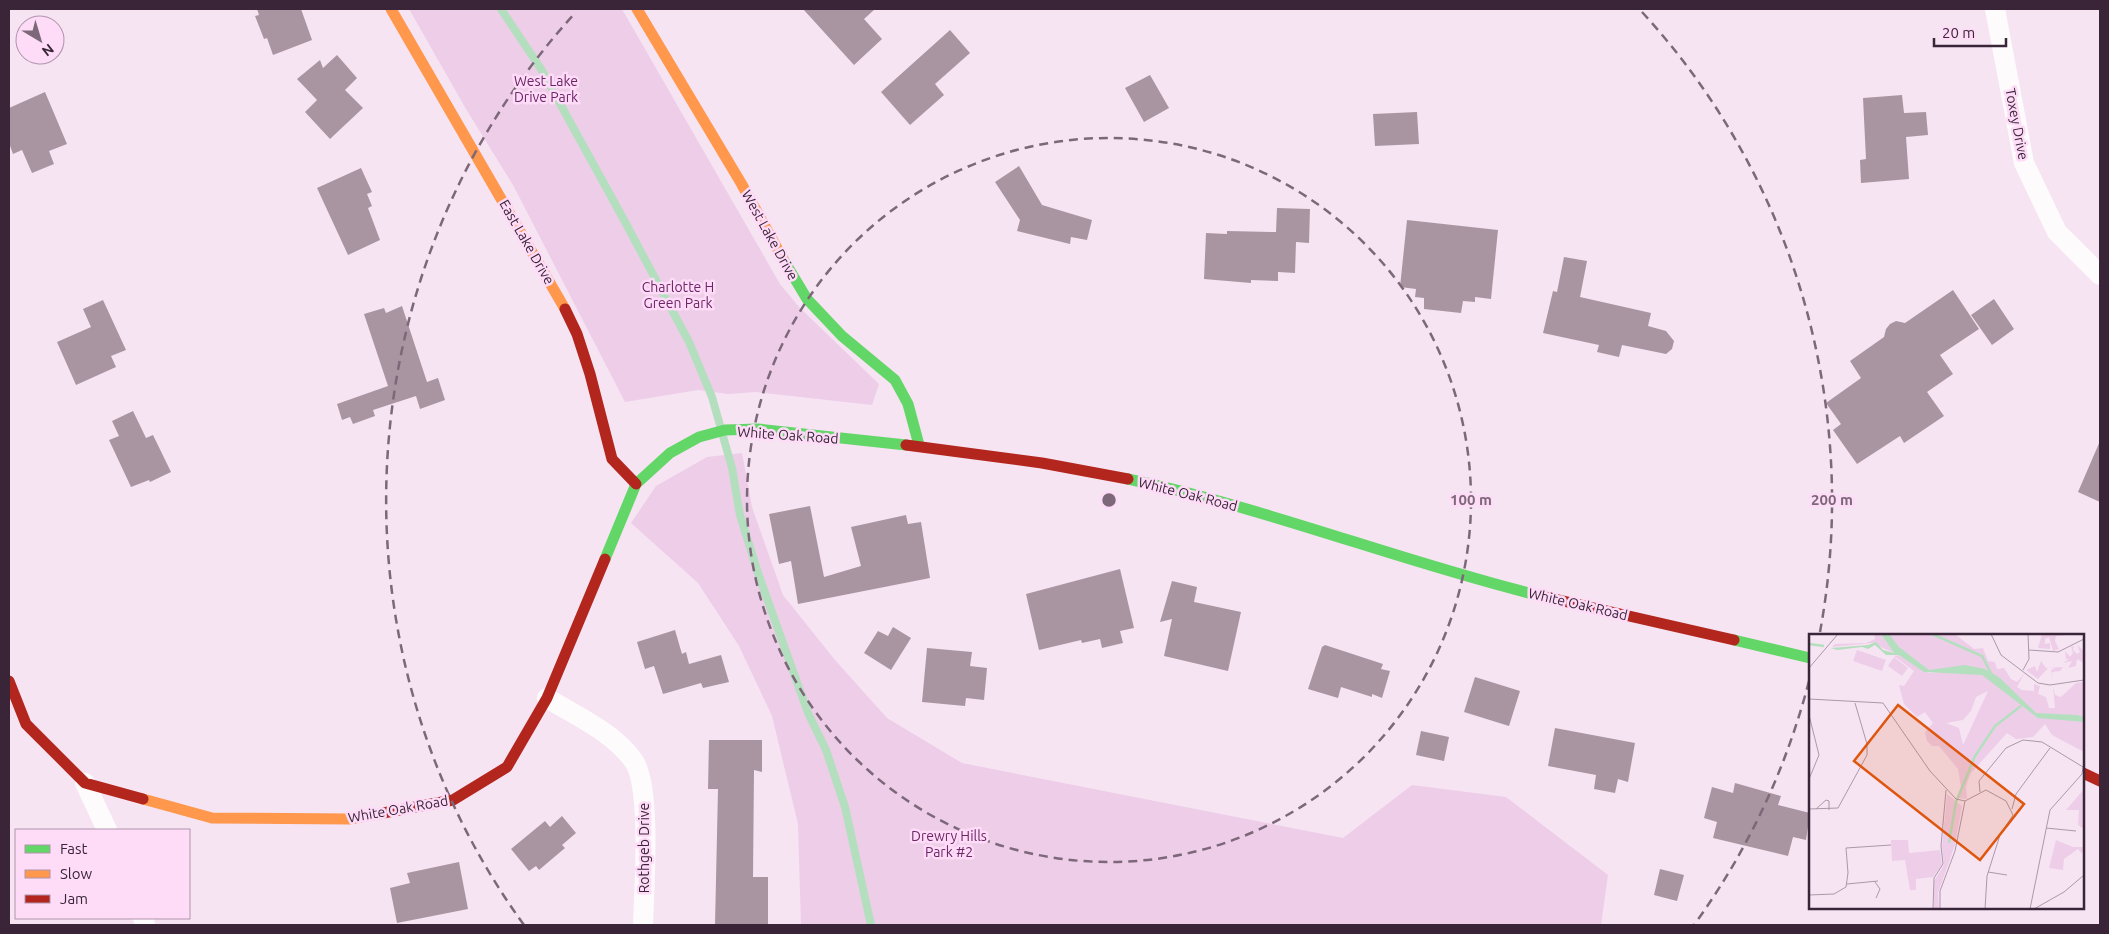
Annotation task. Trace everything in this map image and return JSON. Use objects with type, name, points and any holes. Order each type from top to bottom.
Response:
[{"type":"street","name":"East Lake Drive","points":[[391,9],[559,298],[577,334],[612,459],[636,484]]},
{"type":"street","name":"West Lake Drive","points":[[637,9],[741,183],[807,299],[842,336],[895,380],[908,404],[919,445]]},
{"type":"street","name":"Toxey Drive","points":[[1995,9],[2024,163],[2057,232],[2100,275]]},
{"type":"street","name":"White Oak Road","points":[[9,681],[26,724],[85,783],[212,818],[350,819],[453,800],[507,767],[547,698],[636,484],[658,460],[683,444],[710,433],[741,429],[919,445],[1117,477],[1239,506],[1383,551],[1536,595],[1809,658]]},
{"type":"street","name":"Rothgeb Drive","points":[[547,698],[615,740],[635,761],[645,799],[643,925]]},
{"type":"street","points":[[2084,773],[2100,781]]},
{"type":"street","points":[[85,783],[107,829]]},
{"type":"green space","name":"Charlotte H Green Park","points":[[409,9],[622,9],[780,284],[799,307],[879,384],[872,405],[756,392],[728,394],[698,390],[625,402],[513,185],[466,109]]},
{"type":"green space","name":"Drewry Hills Park #2","points":[[742,453],[752,507],[783,595],[835,660],[887,718],[962,763],[1343,838],[1412,785],[1506,797],[1608,875],[1601,925],[801,925],[798,824],[772,716],[739,646],[698,583],[631,523],[656,486],[707,457]]},
{"type":"building","points":[[257,9],[301,9],[312,40],[273,55],[267,38],[264,39],[255,16],[259,15]]},
{"type":"building","points":[[803,9],[875,9],[864,19],[882,39],[854,65]]},
{"type":"building","points":[[950,30],[970,53],[935,84],[944,95],[910,125],[881,92]]},
{"type":"building","points":[[337,55],[357,78],[345,90],[363,108],[330,139],[305,112],[317,100],[297,79],[320,60],[323,68]]},
{"type":"building","points":[[1150,75],[1169,108],[1144,122],[1125,88]]},
{"type":"building","points":[[45,92],[67,144],[49,151],[54,164],[32,173],[22,150],[13,154],[9,143],[9,108]]},
{"type":"building","points":[[1902,95],[1904,113],[1926,112],[1928,135],[1906,137],[1909,179],[1861,183],[1860,160],[1866,159],[1863,98]]},
{"type":"building","points":[[1417,112],[1419,144],[1375,146],[1373,114]]},
{"type":"building","points":[[1019,166],[1042,205],[1092,220],[1087,240],[1071,237],[1070,244],[1017,231],[1020,220],[995,182]]},
{"type":"building","points":[[361,168],[372,192],[367,194],[372,206],[368,208],[380,240],[348,255],[317,188]]},
{"type":"building","points":[[1277,208],[1310,209],[1309,243],[1296,242],[1295,273],[1278,272],[1278,281],[1251,280],[1251,283],[1204,279],[1206,233],[1227,234],[1227,231],[1276,232]]},
{"type":"building","points":[[1407,220],[1498,230],[1491,299],[1475,297],[1475,302],[1463,301],[1461,313],[1424,309],[1424,298],[1415,297],[1416,289],[1400,287]]},
{"type":"building","points":[[1564,257],[1587,261],[1580,297],[1651,313],[1648,326],[1666,331],[1674,341],[1672,349],[1666,354],[1622,345],[1619,357],[1597,352],[1599,345],[1543,333],[1553,291],[1557,292]]},
{"type":"building","points":[[1953,290],[1979,329],[1940,355],[1953,374],[1927,392],[1944,416],[1904,443],[1900,436],[1857,464],[1833,430],[1841,424],[1826,403],[1861,378],[1850,361],[1884,337],[1886,329],[1890,324],[1896,321],[1905,323]]},
{"type":"building","points":[[1994,299],[2014,329],[1992,345],[1971,315]]},
{"type":"building","points":[[103,300],[126,350],[111,356],[116,367],[76,385],[57,342],[91,327],[83,309]]},
{"type":"building","points":[[402,306],[427,382],[438,378],[445,400],[420,409],[416,396],[373,410],[375,416],[353,424],[350,417],[342,420],[337,404],[388,386],[364,314],[384,308],[386,313]]},
{"type":"building","points":[[133,411],[146,438],[153,435],[171,472],[150,482],[149,480],[131,487],[109,440],[119,436],[112,421]]},
{"type":"building","points":[[2100,441],[2100,502],[2078,492]]},
{"type":"building","points":[[810,506],[824,577],[861,566],[851,527],[906,515],[908,524],[921,522],[930,578],[798,604],[791,561],[779,564],[769,514]]},
{"type":"building","points":[[1120,569],[1134,628],[1120,631],[1123,643],[1102,648],[1100,639],[1082,643],[1081,640],[1039,650],[1026,594]]},
{"type":"building","points":[[1172,581],[1197,587],[1194,602],[1241,612],[1228,671],[1164,656],[1172,619],[1160,622]]},
{"type":"building","points":[[893,627],[911,638],[891,670],[864,653],[878,631],[888,636]]},
{"type":"building","points":[[675,630],[682,654],[686,652],[689,664],[721,655],[729,682],[703,688],[701,683],[663,694],[654,666],[645,669],[637,642]]},
{"type":"building","points":[[1325,645],[1383,664],[1381,669],[1390,671],[1382,698],[1372,694],[1372,697],[1341,687],[1338,698],[1308,689],[1322,647]]},
{"type":"building","points":[[927,648],[972,652],[970,666],[987,668],[984,700],[966,698],[965,706],[922,702]]},
{"type":"building","points":[[1475,677],[1520,691],[1509,726],[1464,712]]},
{"type":"building","points":[[1555,728],[1635,743],[1628,782],[1618,779],[1615,793],[1594,789],[1596,775],[1548,766]]},
{"type":"building","points":[[1421,731],[1449,737],[1444,761],[1416,755]]},
{"type":"building","points":[[709,740],[762,740],[762,772],[754,770],[753,877],[768,877],[768,925],[715,925],[718,789],[708,789]]},
{"type":"building","points":[[1735,783],[1781,796],[1778,805],[1809,813],[1806,840],[1793,837],[1788,856],[1713,838],[1717,822],[1704,818],[1712,787],[1733,793]]},
{"type":"building","points":[[562,816],[576,833],[562,845],[565,848],[539,870],[536,866],[529,871],[511,849],[545,821],[550,827]]},
{"type":"building","points":[[459,862],[468,909],[397,923],[390,888],[410,883],[407,873]]},
{"type":"building","points":[[1660,869],[1684,875],[1677,901],[1654,895]]},
{"type":"waterway","points":[[501,9],[541,69],[624,220],[689,342],[712,397],[732,468],[740,515],[758,573],[808,713],[826,750],[845,807],[871,925]]},
{"type":"traffic: fast","points":[[783,259],[807,299],[842,336],[895,380],[908,404],[919,445]]},
{"type":"traffic: fast","points":[[605,559],[636,484],[670,453],[699,437],[725,430],[758,429],[906,445]]},
{"type":"traffic: fast","points":[[1128,479],[1282,519],[1434,567],[1537,595]]},
{"type":"traffic: fast","points":[[1734,640],[1809,658]]},
{"type":"traffic: slow","points":[[391,9],[565,309]]},
{"type":"traffic: slow","points":[[637,9],[741,183],[783,259]]},
{"type":"traffic: slow","points":[[143,799],[212,818],[350,819],[383,813]]},
{"type":"traffic: jam","points":[[565,309],[577,334],[590,374],[612,459],[636,484]]},
{"type":"traffic: jam","points":[[906,445],[1042,463],[1128,479]]},
{"type":"traffic: jam","points":[[383,813],[453,800],[507,767],[547,698],[605,559]]},
{"type":"traffic: jam","points":[[1537,595],[1734,640]]},
{"type":"traffic: jam","points":[[9,681],[26,724],[85,783],[143,799]]},
{"type":"traffic: jam","points":[[2084,773],[2100,781]]},
{"type":"park label","name":"West Lake Drive Park","points":[[546,89]]}]
